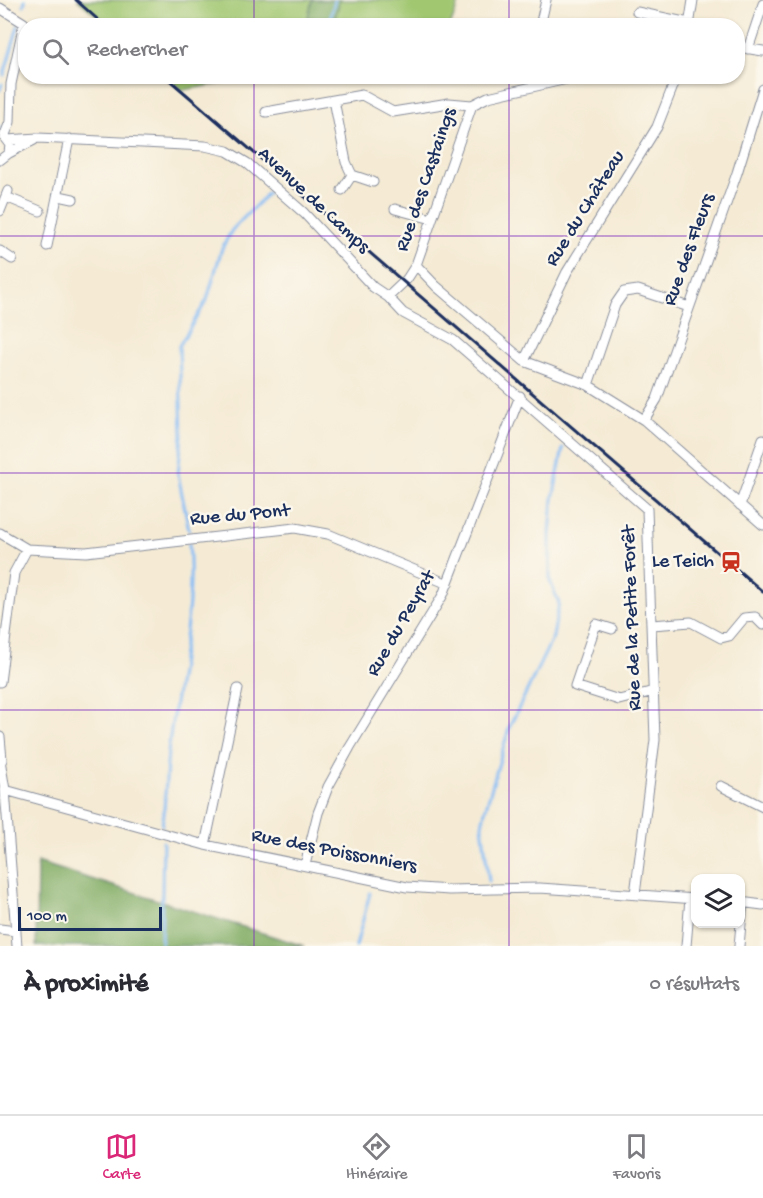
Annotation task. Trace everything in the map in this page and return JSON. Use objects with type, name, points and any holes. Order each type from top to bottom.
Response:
[{"type":"street","points":[[542,18],[546,0]]},
{"type":"street","points":[[690,18],[693,0]]},
{"type":"street","points":[[748,49],[763,4]]},
{"type":"street","points":[[0,8],[18,19]]},
{"type":"street","points":[[637,12],[663,18]]},
{"type":"street","points":[[745,49],[763,51]]},
{"type":"street","points":[[9,153],[4,138],[10,122],[11,84],[18,51]]},
{"type":"street","points":[[0,81],[11,84]]},
{"type":"street","name":"Rue des Castaings","points":[[388,297],[407,279],[416,265],[472,105],[488,97],[534,84]]},
{"type":"street","name":"Rue du Château","points":[[525,361],[567,273],[657,127],[674,84]]},
{"type":"street","name":"Rue des Fleurs","points":[[644,420],[657,399],[737,173],[763,88]]},
{"type":"street","points":[[266,112],[365,95],[397,112],[463,102],[472,105]]},
{"type":"street","points":[[334,100],[346,162],[352,175],[373,182]]},
{"type":"street","name":"Avenue de Camps","points":[[4,138],[205,146],[227,151],[247,163],[297,206],[345,254],[373,287],[388,297],[403,314],[453,340],[520,396]]},
{"type":"street","name":"Avenue de Camps","points":[[0,160],[38,138]]},
{"type":"street","points":[[47,246],[69,139]]},
{"type":"street","points":[[342,190],[352,175]]},
{"type":"street","points":[[0,211],[7,194],[40,211]]},
{"type":"street","points":[[58,196],[74,199]]},
{"type":"street","points":[[395,209],[432,219]]},
{"type":"street","points":[[0,251],[12,259]]},
{"type":"street","points":[[416,265],[436,286],[525,361],[588,385],[644,420],[763,525]]},
{"type":"street","points":[[588,385],[615,305],[624,292],[638,290],[689,307]]},
{"type":"street","name":"Rue du Peyrat","points":[[304,865],[318,813],[328,787],[448,584],[520,396]]},
{"type":"street","name":"Rue de la Petite Forêt","points":[[520,396],[647,509],[655,740],[635,894]]},
{"type":"street","points":[[740,505],[763,439]]},
{"type":"street","name":"Rue du Pont","points":[[27,549],[86,552],[295,528],[327,534],[448,584]]},
{"type":"street","points":[[0,533],[27,549],[14,573],[0,682]]},
{"type":"street","points":[[652,625],[691,622],[721,638],[729,636],[744,618],[755,617],[763,625]]},
{"type":"street","points":[[612,629],[596,624],[575,687],[619,700],[654,690]]},
{"type":"street","points":[[205,845],[238,689]]},
{"type":"street","points":[[0,737],[17,946]]},
{"type":"street","points":[[722,786],[763,807]]},
{"type":"street","name":"Rue des Poissonniers","points":[[5,790],[205,845],[407,887],[449,890],[540,888],[691,899]]},
{"type":"street","points":[[745,902],[763,905]]},
{"type":"street","points":[[686,946],[691,912]]},
{"type":"street","points":[[739,946],[740,928]]},
{"type":"street","points":[[0,929],[16,931]]},
{"type":"green space","points":[[78,0],[460,0],[453,18],[100,18]]},
{"type":"green space","points":[[312,0],[340,0],[335,18],[308,18]]},
{"type":"green space","points":[[176,84],[218,84],[183,90]]},
{"type":"green space","points":[[37,862],[304,946],[36,946]]},
{"type":"waterway","points":[[24,5],[25,0]]},
{"type":"waterway","points":[[330,18],[335,0]]},
{"type":"waterway","points":[[4,75],[18,26]]},
{"type":"waterway","points":[[0,90],[2,84]]},
{"type":"waterway","points":[[189,530],[178,474],[182,435],[179,346],[207,300],[222,248],[232,230],[268,193]]},
{"type":"waterway","points":[[489,881],[482,825],[485,811],[509,728],[553,637],[559,603],[550,581],[550,534],[553,499],[563,448]]},
{"type":"waterway","points":[[162,825],[168,748],[188,615],[189,544]]},
{"type":"waterway","points":[[161,946],[163,842]]},
{"type":"waterway","points":[[356,946],[370,893]]},
{"type":"railway","points":[[76,0],[96,18]]},
{"type":"railway","points":[[174,84],[763,592]]},
{"type":"place","name":"Le Teich","points":[[731,562]]}]
